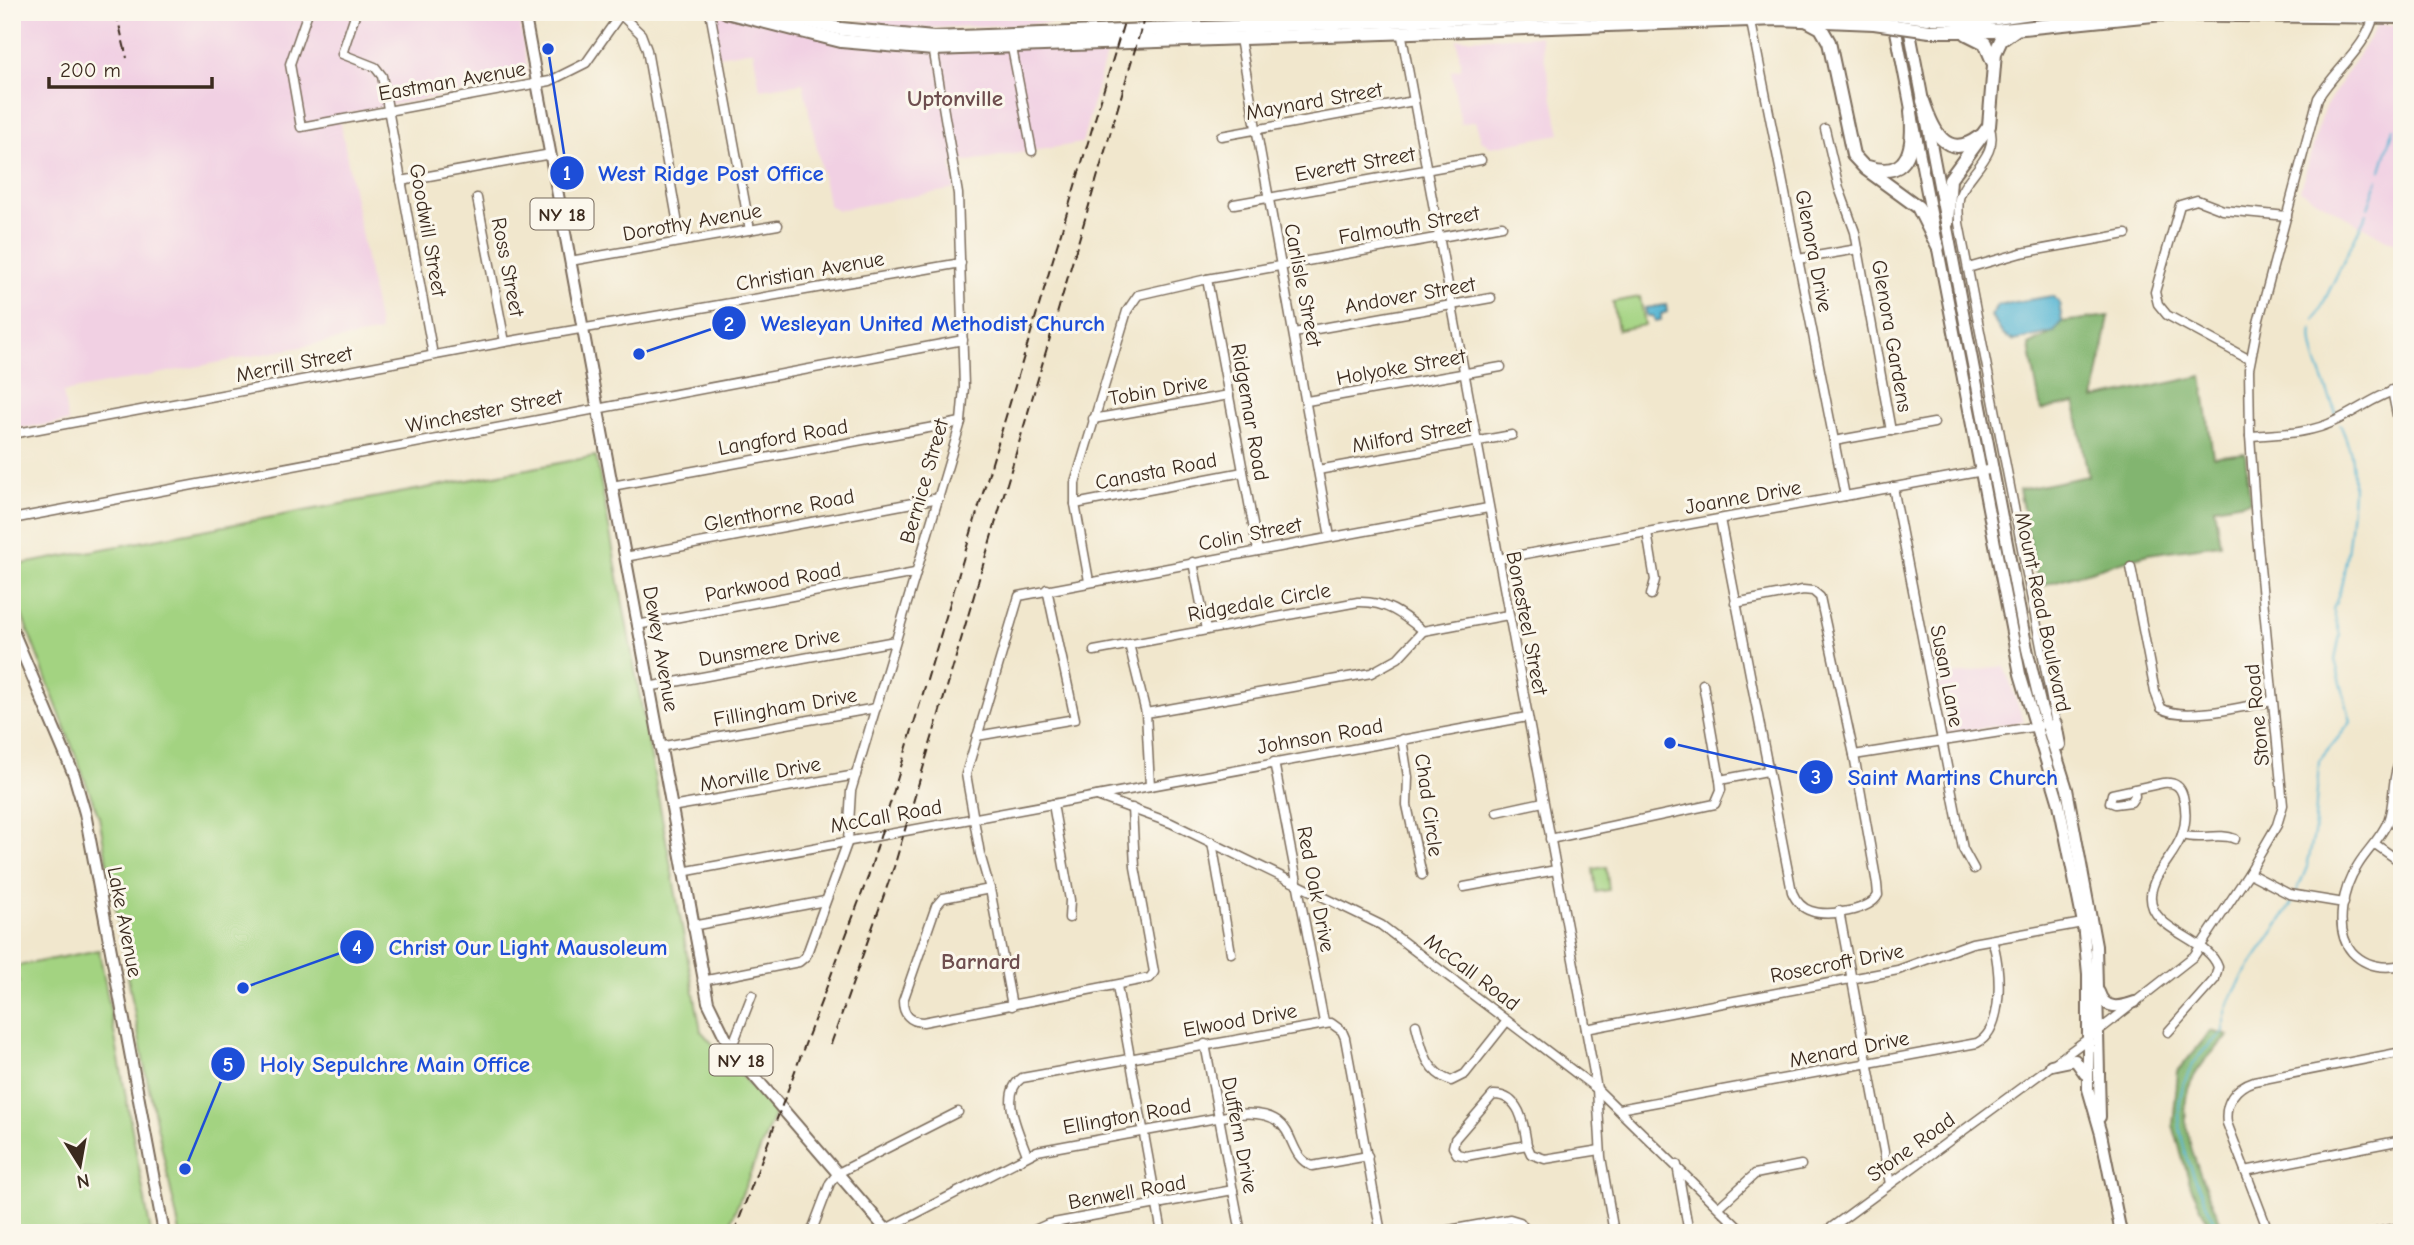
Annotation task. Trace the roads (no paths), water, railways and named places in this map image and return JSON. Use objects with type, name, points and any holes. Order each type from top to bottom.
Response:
[{"type":"highway","points":[[726,12],[841,41],[1012,48],[1240,39],[1400,27],[1468,15],[1636,12]]},
{"type":"highway","points":[[770,12],[841,29],[933,44],[1750,16],[1854,21],[1878,18],[1930,20],[1956,26],[2163,14],[2374,15],[2402,18]]},
{"type":"highway","points":[[1956,26],[1982,12]]},
{"type":"highway","points":[[2008,12],[2031,20]]},
{"type":"highway","points":[[1993,67],[2001,40],[2031,20],[2080,12]]},
{"type":"highway","points":[[1799,19],[1821,28],[1831,48],[1850,147],[1857,161],[1920,210],[1938,247]]},
{"type":"highway","points":[[1831,48],[1836,29],[1854,21]]},
{"type":"highway","points":[[1947,223],[1950,178],[1989,126],[1993,67],[1991,52],[1984,42],[1956,26]]},
{"type":"highway","points":[[1923,101],[1935,132],[1948,143],[1969,143],[1989,126]]},
{"type":"highway","points":[[1857,161],[1883,170],[1903,162],[1912,147],[1912,111]]},
{"type":"main road","name":"Dewey Avenue","points":[[524,12],[702,981],[717,1023],[732,1049],[888,1231]]},
{"type":"main road","name":"Mount Read Boulevard","points":[[1893,12],[2020,674],[2046,725],[2059,804],[2088,922],[2088,1082],[2121,1233]]},
{"type":"main road","name":"Mount Read Boulevard","points":[[1906,12],[1947,223],[1992,428],[1994,468],[2027,649],[2046,725],[2067,789],[2097,986],[2101,1133]]},
{"type":"main road","name":"Lake Avenue","points":[[12,629],[83,803],[164,1233]]},
{"type":"main road","points":[[2097,986],[2102,1000],[2108,1005],[2121,1007],[2135,1002]]},
{"type":"main road","points":[[2051,1065],[2075,1060],[2081,1064],[2088,1082]]},
{"type":"street","name":"Eastman Avenue","points":[[308,12],[290,64],[301,127],[558,78],[586,63],[622,14]]},
{"type":"street","name":"Goodwill Street","points":[[356,12],[342,54],[379,71],[433,355]]},
{"type":"street","points":[[710,12],[750,230]]},
{"type":"street","points":[[622,14],[641,34],[647,50],[681,242]]},
{"type":"street","name":"Stone Road","points":[[1824,1233],[2097,1032],[2201,947],[2277,825],[2283,805],[2250,436],[2250,360],[2319,98],[2334,72],[2363,43],[2374,15]]},
{"type":"street","name":"Glenora Drive","points":[[1750,16],[1845,496]]},
{"type":"street","name":"Bonesteel Street","points":[[1400,27],[1597,1089],[1600,1150],[1614,1233]]},
{"type":"street","name":"Carlisle Street","points":[[1240,39],[1330,537]]},
{"type":"street","name":"Bernice Street","points":[[702,981],[803,960],[848,841],[849,798],[961,422],[963,340],[956,177],[933,44]]},
{"type":"street","points":[[1012,48],[1032,151]]},
{"type":"street","name":"Maynard Street","points":[[1221,136],[1413,101]]},
{"type":"street","name":"Mount Read Boulevard","points":[[1989,126],[1992,136],[1987,153],[1959,199],[1959,223],[1992,428],[2046,725]]},
{"type":"street","name":"Glenora Gardens","points":[[1825,129],[1858,248],[1891,431]]},
{"type":"street","points":[[401,181],[551,154]]},
{"type":"street","name":"Everett Street","points":[[1234,204],[1481,160]]},
{"type":"street","name":"Ross Street","points":[[477,198],[505,342]]},
{"type":"street","points":[[2250,360],[2167,315],[2158,304],[2155,292],[2180,205],[2184,202],[2197,200],[2223,210],[2287,216]]},
{"type":"street","name":"Dorothy Avenue","points":[[570,261],[778,225]]},
{"type":"street","name":"Falmouth Street","points":[[1093,419],[1127,311],[1134,299],[1150,290],[1502,226]]},
{"type":"street","points":[[1968,268],[2021,253],[2126,234]]},
{"type":"street","name":"Glenora Gardens","points":[[1798,259],[1858,248]]},
{"type":"street","name":"Christian Avenue","points":[[583,329],[961,262]]},
{"type":"street","name":"Ridgemar Road","points":[[1208,279],[1258,551]]},
{"type":"street","name":"Andover Street","points":[[1294,334],[1491,298]]},
{"type":"street","name":"Merrill Street","points":[[12,434],[583,329]]},
{"type":"street","name":"Winchester Street","points":[[12,519],[963,340]]},
{"type":"street","name":"Holyoke Street","points":[[1307,401],[1501,367]]},
{"type":"street","points":[[2250,436],[2285,434],[2322,426],[2392,390],[2402,388]]},
{"type":"street","points":[[2392,390],[2402,440]]},
{"type":"street","name":"Tobin Drive","points":[[1093,419],[1229,395]]},
{"type":"street","points":[[1089,581],[1075,504],[1076,483],[1093,419]]},
{"type":"street","name":"Langford Road","points":[[612,486],[961,422]]},
{"type":"street","name":"Glenora Gardens","points":[[1835,441],[1934,423]]},
{"type":"street","points":[[1973,433],[1992,428]]},
{"type":"street","name":"Milford Street","points":[[1318,470],[1512,435]]},
{"type":"street","name":"Joanne Drive","points":[[1497,559],[1994,468]]},
{"type":"street","name":"Canasta Road","points":[[1075,504],[1243,472]]},
{"type":"street","name":"Susan Lane","points":[[1893,487],[1963,849],[1973,869]]},
{"type":"street","name":"Glenthorne Road","points":[[625,557],[939,498]]},
{"type":"street","name":"Colin Street","points":[[977,736],[1019,596],[1488,508]]},
{"type":"street","points":[[1720,519],[1735,603],[1791,892],[1801,906],[1813,912],[1839,911],[1869,905],[1876,899],[1878,890],[1854,755],[1820,597],[1807,590],[1735,603]]},
{"type":"street","points":[[1647,532],[1655,580],[1651,595]]},
{"type":"street","points":[[1193,562],[1206,630]]},
{"type":"street","points":[[2131,567],[2155,692],[2161,708],[2174,713],[2226,710],[2272,701]]},
{"type":"street","name":"Parkwood Road","points":[[637,625],[915,573]]},
{"type":"street","points":[[1012,1006],[966,774],[977,736],[1075,719],[1047,589]]},
{"type":"street","name":"Ridgedale Circle","points":[[1094,650],[1369,601],[1392,607],[1423,631]]},
{"type":"street","points":[[1146,713],[1371,673],[1398,658],[1423,631],[1508,615]]},
{"type":"street","name":"Dunsmere Drive","points":[[648,687],[895,641]]},
{"type":"street","points":[[1129,644],[1146,713],[1150,786]]},
{"type":"street","points":[[1550,839],[1707,808],[1719,798],[1720,780],[1703,684]]},
{"type":"street","name":"Fillingham Drive","points":[[659,747],[876,708]]},
{"type":"street","name":"Johnson Road","points":[[1120,791],[1527,717]]},
{"type":"street","points":[[1854,755],[2046,725]]},
{"type":"street","name":"Chad Circle","points":[[1402,739],[1408,777],[1407,805],[1422,875]]},
{"type":"street","points":[[2402,758],[2396,771],[2390,817],[2375,844],[2353,873],[2344,903],[2342,931],[2354,954],[2375,966],[2402,965]]},
{"type":"street","name":"Red Oak Drive","points":[[1274,762],[1324,1023]]},
{"type":"street","points":[[1720,780],[1768,771]]},
{"type":"street","name":"Morville Drive","points":[[670,807],[856,775]]},
{"type":"street","points":[[2134,789],[2168,782],[2177,785],[2185,804],[2182,835],[2153,888],[2152,902],[2163,920],[2215,960],[2218,972],[2168,1032]]},
{"type":"street","points":[[990,889],[951,896],[938,902],[904,997],[903,1008],[911,1019],[923,1022],[1147,980],[1154,972],[1135,867],[1132,808],[1123,800],[1120,791]]},
{"type":"street","name":"McCall Road","points":[[682,872],[1120,791]]},
{"type":"street","name":"McCall Road","points":[[1097,796],[1212,842],[1381,925],[1597,1089],[1744,1233]]},
{"type":"street","points":[[1497,812],[1543,803]]},
{"type":"street","points":[[1053,804],[1070,900],[1069,918]]},
{"type":"street","points":[[2182,835],[2199,839],[2226,835],[2235,839]]},
{"type":"street","points":[[1212,842],[1231,953]]},
{"type":"street","points":[[2375,844],[2402,863]]},
{"type":"street","points":[[1464,887],[1556,870]]},
{"type":"street","points":[[2249,873],[2288,894],[2344,903]]},
{"type":"street","points":[[692,926],[825,901]]},
{"type":"street","points":[[1839,911],[1890,1184]]},
{"type":"street","name":"Rosecroft Drive","points":[[1586,1029],[1914,966],[1962,946],[2088,922]]},
{"type":"street","name":"Menard Drive","points":[[1619,1109],[1977,1043],[1988,1036],[1994,1023],[1999,974],[1992,940]]},
{"type":"street","points":[[1117,986],[1162,1233]]},
{"type":"street","points":[[732,1049],[752,995]]},
{"type":"street","points":[[1416,1026],[1425,1059],[1441,1076],[1451,1081],[1465,1074],[1507,1021]]},
{"type":"street","name":"Elwood Drive","points":[[1027,1155],[1012,1105],[1015,1084],[1026,1077],[1324,1023],[1337,1026],[1345,1038],[1381,1233]]},
{"type":"street","name":"Duffern Drive","points":[[1205,1044],[1241,1233]]},
{"type":"street","points":[[2269,1233],[2226,1118],[2231,1098],[2242,1086],[2254,1081],[2402,1052]]},
{"type":"street","points":[[1527,1145],[1466,1156],[1457,1154],[1453,1147],[1455,1139],[1485,1101],[1497,1095],[1510,1100],[1520,1112],[1527,1145],[1531,1154],[1539,1159],[1600,1150]]},
{"type":"street","points":[[811,1233],[830,1183],[838,1173],[958,1112]]},
{"type":"street","name":"Ellington Road","points":[[888,1231],[1027,1155],[1043,1149],[1220,1117],[1250,1113],[1272,1118],[1289,1132],[1301,1158],[1312,1166],[1368,1156]]},
{"type":"street","points":[[2245,1171],[2402,1140]]},
{"type":"street","points":[[1719,1207],[1755,1174],[1801,1165]]},
{"type":"street","points":[[1677,1166],[1689,1233]]},
{"type":"street","name":"Benwell Road","points":[[1028,1233],[1048,1224],[1233,1190]]},
{"type":"street","points":[[1435,1233],[1515,1220],[1523,1224],[1528,1233]]},
{"type":"street","points":[[2373,1233],[2402,1227]]},
{"type":"water","points":[[2052,296],[2059,302],[2062,322],[2054,332],[2014,341],[2003,335],[1991,316],[1997,305]]},
{"type":"water","points":[[1666,305],[1667,312],[1661,314],[1661,320],[1655,321],[1653,316],[1647,316],[1645,308]]},
{"type":"waterway","points":[[2381,170],[2394,128]]},
{"type":"waterway","points":[[2368,207],[2378,179]]},
{"type":"waterway","points":[[2315,320],[2367,213]]},
{"type":"waterway","points":[[2312,329],[2311,338],[2316,360],[2337,417]]},
{"type":"waterway","points":[[2297,891],[2307,867],[2314,834],[2319,761],[2351,722],[2335,660],[2340,635],[2333,609],[2343,578],[2353,488],[2351,455],[2340,424]]},
{"type":"waterway","points":[[2219,1233],[2184,1146],[2180,1102],[2185,1080],[2197,1059],[2224,1032],[2225,1017],[2239,983],[2293,900]]},
{"type":"railway","points":[[116,12],[127,58]]},
{"type":"railway","points":[[734,1233],[868,877],[1127,12]]},
{"type":"railway","points":[[831,1044],[894,867],[1146,12]]},
{"type":"place","name":"West Ridge Post Office","points":[[548,49]]},
{"type":"place","name":"Wesleyan United Methodist Church","points":[[639,354]]},
{"type":"place","name":"Saint Martins Church","points":[[1670,743]]},
{"type":"place","name":"Christ Our Light Mausoleum","points":[[243,988]]},
{"type":"place","name":"Holy Sepulchre Main Office","points":[[185,1169]]},
{"type":"district","name":"Uptonville","points":[[955,98]]},
{"type":"district","name":"Barnard","points":[[981,961]]}]
